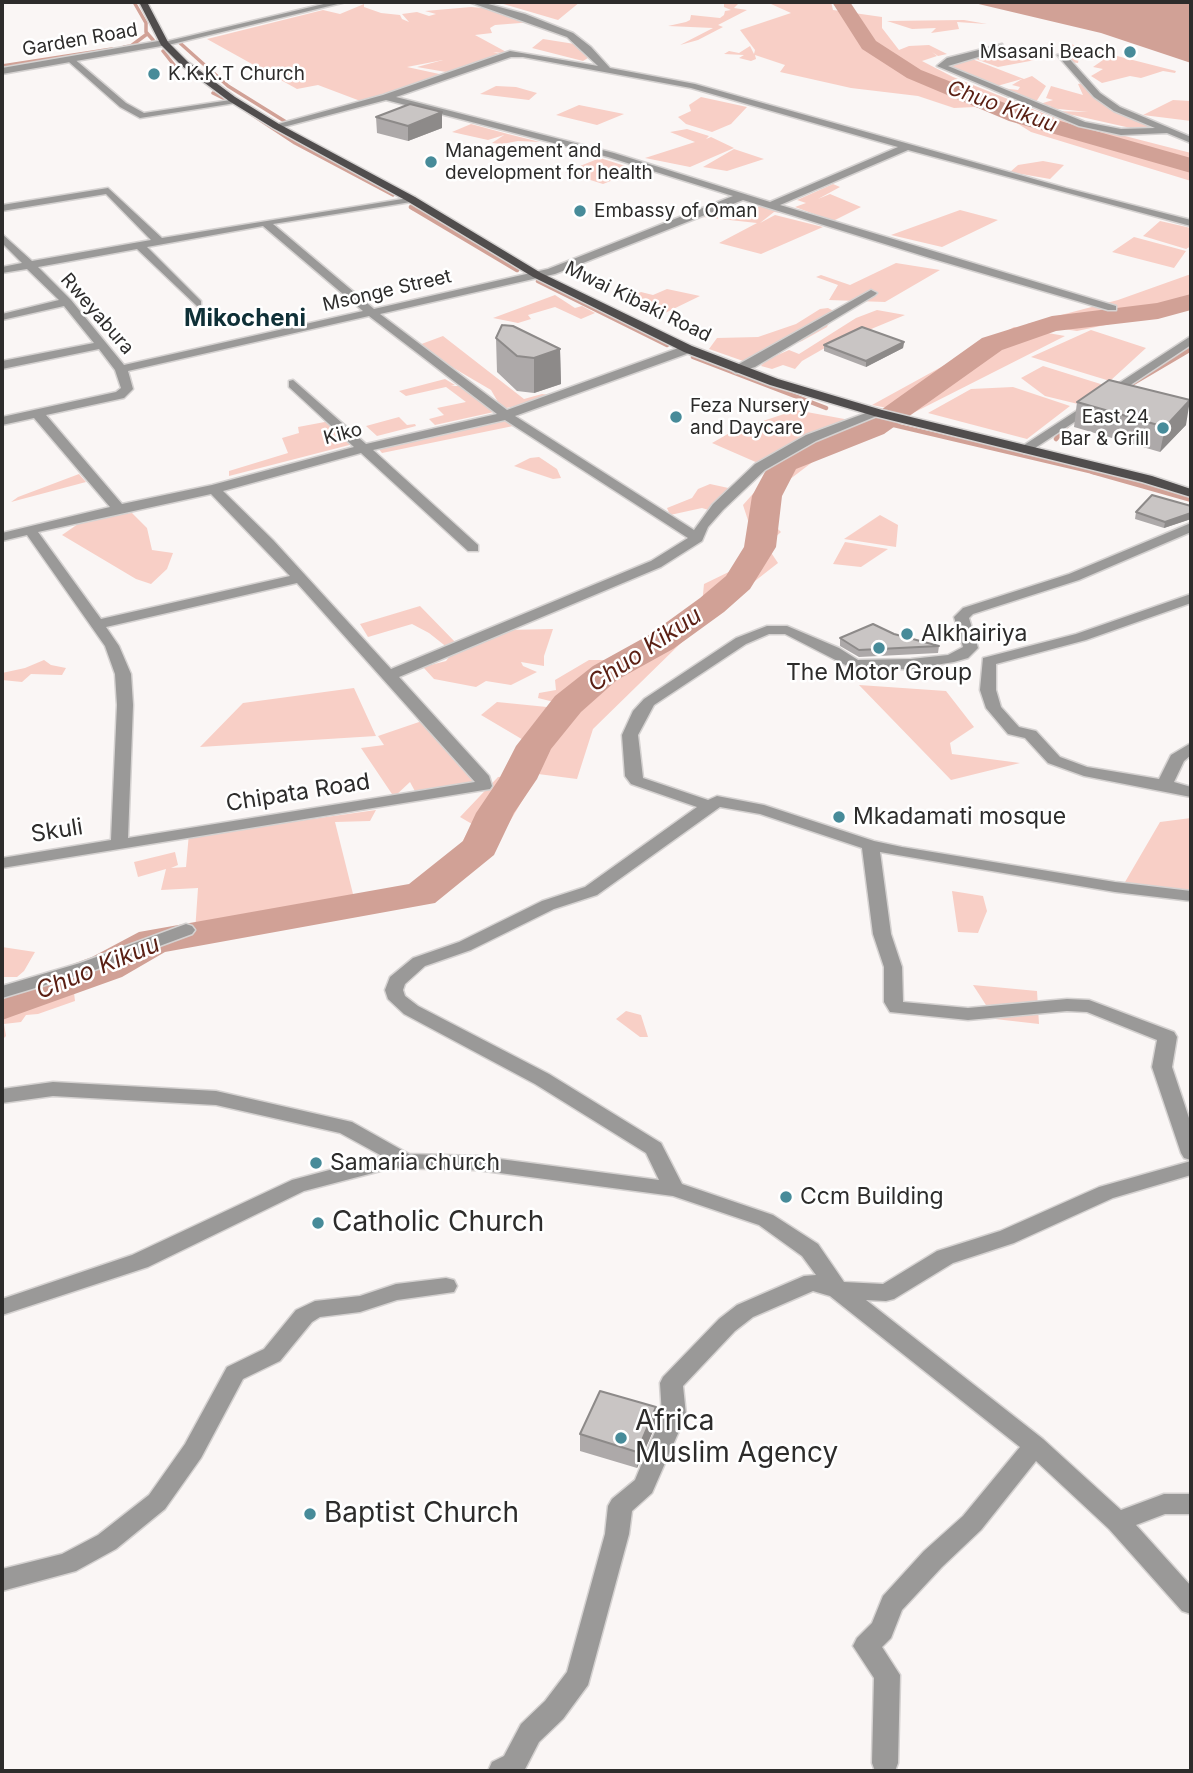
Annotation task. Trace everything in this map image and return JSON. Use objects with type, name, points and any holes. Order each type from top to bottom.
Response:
[{"type":"main road","name":"Mwai Kibaki Road","points":[[144,2],[164,43],[185,64],[237,102],[275,126],[411,199],[537,275],[688,349],[736,369],[881,414],[1191,493]]},
{"type":"street","name":"Garden Road","points":[[2,71],[164,43],[342,2]]},
{"type":"street","points":[[473,2],[570,35],[588,49],[607,70]]},
{"type":"street","points":[[1002,47],[950,60],[941,66],[1082,124],[1121,132],[1166,131]]},
{"type":"street","points":[[275,126],[386,97],[510,54],[529,55],[692,86],[1062,190],[1191,223]]},
{"type":"street","points":[[1061,55],[1107,102],[1129,115],[1191,140]]},
{"type":"street","points":[[72,60],[123,105],[143,116],[237,102]]},
{"type":"street","points":[[386,97],[611,155],[741,197],[1112,308]]},
{"type":"street","points":[[771,205],[908,146]]},
{"type":"street","points":[[2,208],[108,191],[160,242]]},
{"type":"street","name":"Msonge Street","points":[[121,369],[537,275],[741,197]]},
{"type":"street","points":[[2,270],[265,222],[411,199]]},
{"type":"street","points":[[265,222],[372,313],[507,416],[696,538]]},
{"type":"street","name":"Rweyabura","points":[[2,237],[27,265],[67,302],[121,369],[127,389],[120,395],[2,421]]},
{"type":"street","points":[[140,246],[197,303]]},
{"type":"street","points":[[736,369],[751,364],[871,293]]},
{"type":"street","points":[[2,317],[67,302]]},
{"type":"street","points":[[1024,449],[1191,340]]},
{"type":"street","points":[[2,365],[100,345]]},
{"type":"street","name":"Kiko","points":[[2,537],[67,520],[214,489],[364,448],[507,416],[517,409],[610,379],[688,349]]},
{"type":"street","points":[[293,384],[473,548]]},
{"type":"street","points":[[37,413],[120,510]]},
{"type":"street","points":[[214,489],[388,676],[656,564],[696,538],[702,526],[718,508],[760,467],[811,438],[881,414]]},
{"type":"street","points":[[710,806],[637,781],[633,776],[630,735],[641,711],[649,702],[741,641],[760,632],[787,630],[834,651],[855,665],[911,664],[949,659],[963,655],[971,648],[961,617],[968,611],[1074,577],[1191,527]]},
{"type":"street","points":[[31,531],[111,646],[123,674],[125,705],[119,844]]},
{"type":"street","points":[[96,625],[299,579]]},
{"type":"street","points":[[1191,598],[1082,637],[988,661],[988,690],[994,708],[1014,731],[1030,734],[1054,760],[1084,771],[1191,792]]},
{"type":"street","name":"Chipata Road","points":[[119,844],[484,786],[484,779],[388,676]]},
{"type":"street","points":[[1165,785],[1177,758],[1191,748]]},
{"type":"street","points":[[674,1189],[654,1148],[542,1079],[411,1010],[397,999],[394,990],[405,972],[419,962],[465,946],[548,905],[590,891],[717,801],[764,810],[870,845],[1026,874],[1191,895]]},
{"type":"street","name":"Skuli","points":[[2,863],[119,844]]},
{"type":"street","points":[[870,845],[881,934],[893,967],[893,1002],[897,1008],[968,1014],[1067,1005],[1089,1006],[1167,1037],[1162,1067],[1191,1153]]},
{"type":"street","points":[[2,992],[86,967],[186,930]]},
{"type":"street","points":[[2,1096],[53,1089],[216,1098],[345,1127],[408,1163]]},
{"type":"street","points":[[2,1307],[140,1261],[299,1185],[392,1161],[477,1163],[674,1189],[766,1220],[810,1250],[838,1290],[1035,1446],[1118,1522],[1191,1603]]},
{"type":"street","points":[[501,1771],[513,1765],[530,1733],[554,1710],[579,1677],[617,1534],[620,1506],[644,1486],[674,1415],[671,1383],[700,1351],[745,1311],[812,1282],[838,1290],[886,1293],[945,1257],[1007,1237],[1106,1192],[1191,1168]]},
{"type":"street","points":[[2,1580],[67,1563],[107,1542],[157,1502],[193,1451],[235,1373],[272,1355],[304,1317],[315,1309],[360,1304],[396,1292],[446,1286]]},
{"type":"street","points":[[885,1763],[887,1675],[866,1646],[882,1630],[892,1604],[933,1559],[972,1523],[1035,1446]]},
{"type":"street","points":[[1118,1522],[1164,1504],[1191,1504]]},
{"type":"shaded area","points":[[580,2],[558,20],[500,3]]},
{"type":"shaded area","points":[[831,2],[833,10],[882,17],[882,28],[899,50],[909,46],[929,45],[947,54],[938,56],[932,52],[937,56],[922,61],[953,77],[1055,118],[1191,153],[1191,181],[1031,132],[1004,115],[975,107],[954,108],[918,96],[851,88],[780,72],[785,65],[755,55],[756,59],[751,61],[739,58],[744,55],[724,54],[729,51],[739,53],[750,46],[754,54],[755,50],[740,30],[791,13],[771,4]]},
{"type":"shaded area","points":[[970,2],[1191,2],[1191,63],[1101,33]]},
{"type":"shaded area","points":[[724,3],[738,4],[734,8],[747,10],[718,25],[723,27],[698,40],[680,45],[713,28],[668,26],[686,22],[691,15],[720,18],[725,11],[731,10],[724,7]]},
{"type":"shaded area","points":[[364,4],[364,7],[381,13],[400,15],[409,22],[402,14],[417,12],[429,16],[436,14],[425,11],[471,7],[495,9],[533,22],[495,25],[490,28],[492,33],[475,35],[510,54],[493,52],[503,55],[446,72],[417,67],[443,60],[407,67],[444,75],[363,102],[318,85],[297,89],[207,39],[323,10],[340,14]]},
{"type":"shaded area","points":[[964,20],[987,24],[957,22],[959,29],[931,33],[936,28],[912,29],[887,21]]},
{"type":"shaded area","points":[[543,39],[581,45],[588,58],[583,61],[532,48]]},
{"type":"shaded area","points":[[1070,44],[1176,71],[1163,71],[1141,78],[1130,76],[1102,83],[1091,76],[1103,69],[1093,67],[1103,60],[1089,56],[1079,57],[1078,63],[1069,62],[1063,57]]},
{"type":"shaded area","points":[[1018,48],[1046,58],[998,67],[973,58]]},
{"type":"shaded area","points":[[972,59],[1024,79],[1032,76],[1046,86],[1036,102],[1002,88],[1018,90],[1020,87],[1012,85],[1022,79],[997,86],[941,66]]},
{"type":"shaded area","points":[[1083,83],[1106,106],[1154,128],[1135,129],[1055,111],[1088,112],[1043,105],[1053,100],[1046,98],[1051,86],[1083,95],[1078,84]]},
{"type":"shaded area","points":[[496,86],[516,87],[537,93],[529,100],[480,94]]},
{"type":"shaded area","points":[[701,97],[747,107],[731,124],[712,132],[686,124],[678,117],[691,111],[689,105]]},
{"type":"shaded area","points":[[1173,100],[1191,101],[1191,121],[1143,115]]},
{"type":"shaded area","points":[[579,105],[624,114],[597,125],[556,115]]},
{"type":"shaded area","points":[[471,124],[540,142],[492,143],[504,135],[488,140],[452,132]]},
{"type":"shaded area","points":[[687,129],[709,136],[706,139],[711,137],[734,148],[690,167],[645,158],[695,142],[670,132]]},
{"type":"shaded area","points":[[734,149],[764,159],[727,171],[703,167]]},
{"type":"shaded area","points":[[600,158],[638,170],[603,184],[565,172]]},
{"type":"shaded area","points":[[1043,161],[1064,165],[1050,179],[1010,172],[1018,165]]},
{"type":"shaded area","points":[[833,184],[840,187],[818,199],[830,194],[861,207],[833,221],[795,207],[806,203],[797,200]]},
{"type":"shaded area","points":[[718,207],[769,207],[795,215],[774,212],[760,223],[775,215],[823,227],[761,254],[719,243],[757,223],[702,217]]},
{"type":"shaded area","points":[[960,210],[998,220],[942,247],[891,235]]},
{"type":"shaded area","points":[[1160,221],[1191,228],[1191,246],[1186,249],[1143,236]]},
{"type":"shaded area","points":[[1134,237],[1186,251],[1174,268],[1112,252]]},
{"type":"shaded area","points":[[896,263],[940,270],[885,302],[829,300],[838,285],[816,277],[821,275],[850,285]]},
{"type":"shaded area","points":[[1191,274],[1191,299],[1143,308],[1157,314],[1077,331],[1027,324],[1118,300]]},
{"type":"shaded area","points":[[667,289],[700,296],[665,313],[653,315],[632,305],[641,304],[627,298],[641,292],[653,295]]},
{"type":"shaded area","points":[[555,295],[575,308],[582,306],[595,313],[581,319],[555,307],[528,315],[531,319],[518,323],[493,318]]},
{"type":"shaded area","points":[[828,308],[834,311],[827,327],[802,341],[746,362],[709,349],[717,338],[758,337],[796,324],[820,309]]},
{"type":"shaded area","points":[[877,310],[905,315],[823,349],[802,361],[795,369],[783,365],[772,369],[761,366],[766,360],[789,350],[799,354],[856,318]]},
{"type":"shaded area","points":[[1014,327],[1065,336],[913,413],[872,405]]},
{"type":"shaded area","points":[[1091,330],[1146,348],[1110,381],[1031,357]]},
{"type":"shaded area","points":[[443,336],[524,399],[542,394],[561,396],[502,409],[491,390],[416,346]]},
{"type":"shaded area","points":[[1043,366],[1107,386],[1078,404],[1045,396],[1021,378]]},
{"type":"shaded area","points":[[445,379],[455,385],[451,386],[459,386],[494,412],[435,425],[429,419],[444,415],[437,408],[466,402],[446,387],[406,396],[399,391]]},
{"type":"shaded area","points":[[1013,387],[1070,406],[1027,439],[928,413],[971,389]]},
{"type":"shaded area","points":[[796,410],[882,426],[827,451],[781,486],[771,522],[781,532],[772,540],[770,551],[778,563],[700,624],[704,584],[739,567],[756,545],[743,505],[774,470],[712,443],[733,431]]},
{"type":"shaded area","points":[[399,417],[407,425],[416,426],[377,436],[366,426]]},
{"type":"shaded area","points":[[502,417],[518,425],[382,453],[377,447]]},
{"type":"shaded area","points":[[330,421],[357,443],[229,476],[229,471],[288,453],[282,438],[299,433],[298,427]]},
{"type":"shaded area","points":[[539,457],[557,469],[561,478],[553,479],[514,466],[530,458]]},
{"type":"shaded area","points":[[79,474],[86,482],[11,502],[18,497]]},
{"type":"shaded area","points":[[710,484],[733,489],[712,511],[702,508],[670,515],[667,508],[692,498],[698,489]]},
{"type":"shaded area","points":[[132,513],[147,528],[152,550],[173,553],[167,569],[151,584],[136,579],[62,535],[78,524],[80,517]]},
{"type":"shaded area","points":[[880,515],[898,525],[896,547],[844,539]]},
{"type":"shaded area","points":[[845,542],[888,549],[861,567],[833,564]]},
{"type":"shaded area","points":[[420,606],[458,645],[465,637],[506,630],[553,629],[544,656],[544,666],[521,662],[523,666],[537,672],[511,685],[486,681],[476,687],[434,679],[423,667],[446,661],[453,652],[429,633],[412,624],[368,637],[360,624]]},
{"type":"shaded area","points":[[656,634],[682,642],[593,729],[577,779],[538,774],[506,828],[490,833],[481,856],[448,868],[472,824],[460,817],[498,777],[535,774],[537,764],[530,765],[525,741],[481,715],[497,702],[557,708],[562,704],[538,698],[539,693],[556,690],[555,680],[589,660],[618,660]]},
{"type":"shaded area","points":[[44,660],[51,665],[66,668],[62,675],[31,674],[22,682],[2,680],[2,673]]},
{"type":"shaded area","points":[[859,685],[946,691],[974,727],[950,743],[952,754],[1020,763],[951,780]]},
{"type":"shaded area","points":[[354,688],[376,736],[200,747],[243,703]]},
{"type":"shaded area","points":[[422,721],[478,783],[417,795],[410,782],[394,797],[361,748],[384,745],[378,736]]},
{"type":"shaded area","points":[[376,810],[370,821],[335,822],[356,906],[195,932],[198,888],[161,890],[166,869],[138,877],[134,862],[175,852],[178,865],[171,868],[186,867],[189,833],[213,833]]},
{"type":"shaded area","points":[[1191,818],[1191,895],[1125,882],[1160,822]]},
{"type":"shaded area","points":[[952,891],[983,896],[987,911],[978,933],[958,932]]},
{"type":"shaded area","points":[[2,947],[35,952],[24,971],[17,977],[2,977]]},
{"type":"shaded area","points":[[82,966],[87,975],[73,984],[75,1001],[38,1014],[26,1015],[21,1022],[4,1024],[6,1036],[2,1040],[2,984],[20,983]]},
{"type":"shaded area","points":[[973,985],[1037,991],[1039,1024],[995,1019]]},
{"type":"shaded area","points":[[626,1011],[641,1015],[648,1037],[640,1037],[616,1019]]},
{"type":"building","points":[[410,104],[442,112],[408,126],[376,117]]},
{"type":"building","points":[[502,325],[513,326],[560,349],[534,358],[517,356],[496,338]]},
{"type":"building","points":[[862,327],[904,342],[866,361],[824,345]]},
{"type":"building","points":[[1109,380],[1190,400],[1165,427],[1077,402]]},
{"type":"building","points":[[1152,495],[1191,506],[1191,513],[1165,522],[1136,512]]},
{"type":"building","points":[[873,624],[894,634],[939,646],[859,650],[840,638]]},
{"type":"building","points":[[600,1391],[656,1407],[637,1452],[580,1434]]},
{"type":"waterway","points":[[134,2],[146,23],[146,32],[153,40]]},
{"type":"waterway","name":"Chuo Kikuu","points":[[841,2],[869,45],[914,74],[1017,116],[1191,166]]},
{"type":"waterway","points":[[124,47],[131,46],[147,34]]},
{"type":"waterway","points":[[180,43],[228,86],[286,122]]},
{"type":"waterway","points":[[2,66],[112,49]]},
{"type":"waterway","points":[[163,51],[178,70]]},
{"type":"waterway","points":[[213,93],[229,101]]},
{"type":"waterway","points":[[245,110],[295,143],[393,195]]},
{"type":"waterway","points":[[414,209],[411,207],[517,270]]},
{"type":"waterway","points":[[538,281],[667,345]]},
{"type":"waterway","name":"Chuo Kikuu","points":[[2,1006],[107,967],[154,941],[421,894],[480,847],[495,813],[518,779],[534,746],[568,704],[605,673],[661,642],[712,605],[738,582],[760,547],[767,496],[784,463],[874,428],[992,344],[1052,324],[1158,311],[1191,302]]},
{"type":"waterway","points":[[1123,389],[1191,349]]},
{"type":"waterway","points":[[693,357],[826,408]]},
{"type":"waterway","points":[[864,418],[1098,473]]},
{"type":"waterway","points":[[1056,439],[1071,421]]},
{"type":"waterway","points":[[1092,471],[1191,499]]},
{"type":"place","name":"Msasani Beach","points":[[1130,52]]},
{"type":"place","name":"K.K.K.T Church","points":[[154,74]]},
{"type":"place","name":"Management and development for health","points":[[431,162]]},
{"type":"place","name":"Embassy of Oman","points":[[580,211]]},
{"type":"place","name":"Feza Nursery and Daycare","points":[[676,417]]},
{"type":"place","name":"East 24 Bar & Grill","points":[[1163,428]]},
{"type":"place","name":"Alkhairiya","points":[[907,634]]},
{"type":"place","name":"The Motor Group","points":[[879,648]]},
{"type":"place","name":"Mkadamati mosque","points":[[839,817]]},
{"type":"place","name":"Samaria church","points":[[316,1163]]},
{"type":"place","name":"Ccm Building","points":[[786,1197]]},
{"type":"place","name":"Catholic Church","points":[[318,1223]]},
{"type":"place","name":"Africa Muslim Agency","points":[[621,1438]]},
{"type":"place","name":"Baptist Church","points":[[310,1514]]},
{"type":"district","name":"Mikocheni","points":[[245,319]]}]
